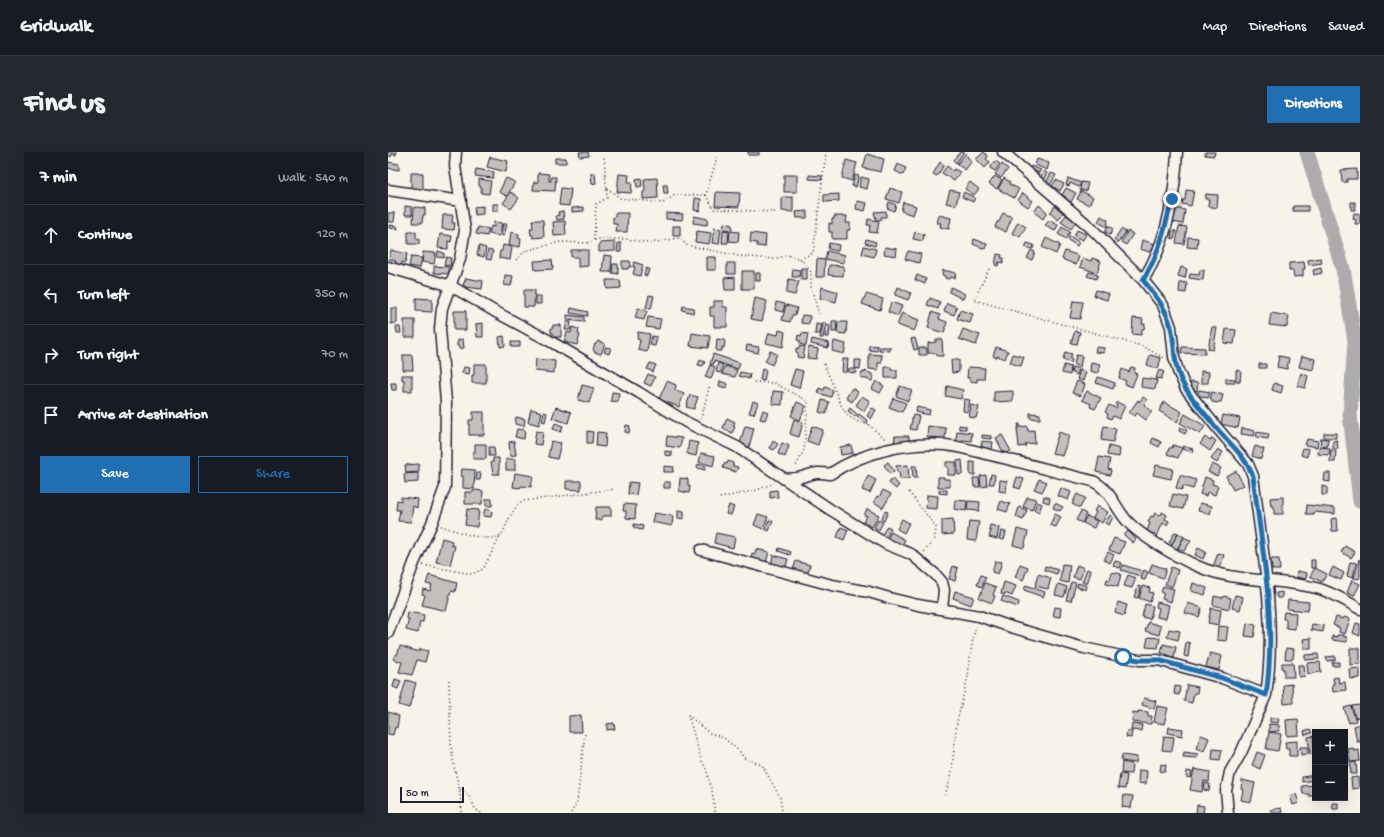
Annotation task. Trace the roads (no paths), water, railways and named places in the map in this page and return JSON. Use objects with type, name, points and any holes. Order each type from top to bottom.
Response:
[{"type":"street","points":[[388,633],[414,562],[432,523],[445,487],[446,402],[440,329],[442,308],[460,259],[466,230],[455,166],[456,152]]},
{"type":"street","points":[[1003,152],[1090,227],[1143,280],[1163,305],[1171,327],[1176,365],[1186,389],[1218,430],[1248,464],[1253,476],[1267,580],[1271,642],[1270,673],[1266,695],[1230,772],[1226,791],[1228,813]]},
{"type":"street","points":[[1143,280],[1152,266],[1162,240],[1172,199],[1177,152]]},
{"type":"street","points":[[388,190],[461,201]]},
{"type":"street","points":[[388,267],[451,286],[587,362],[686,422],[737,447],[787,478],[886,544],[911,554],[943,584],[944,590],[942,609]]},
{"type":"street","points":[[787,478],[796,478],[817,472],[830,474],[846,464],[896,447],[946,445],[1019,462],[1093,482],[1107,491],[1129,523],[1143,534],[1196,566],[1221,575],[1267,580],[1316,588],[1360,609]]},
{"type":"street","points":[[701,550],[842,588],[869,592],[889,598],[979,616],[1084,648],[1139,660],[1158,660],[1222,678],[1266,695]]},
{"type":"waterway","points":[[1307,152],[1343,269],[1355,341],[1350,415],[1360,501]]}]
